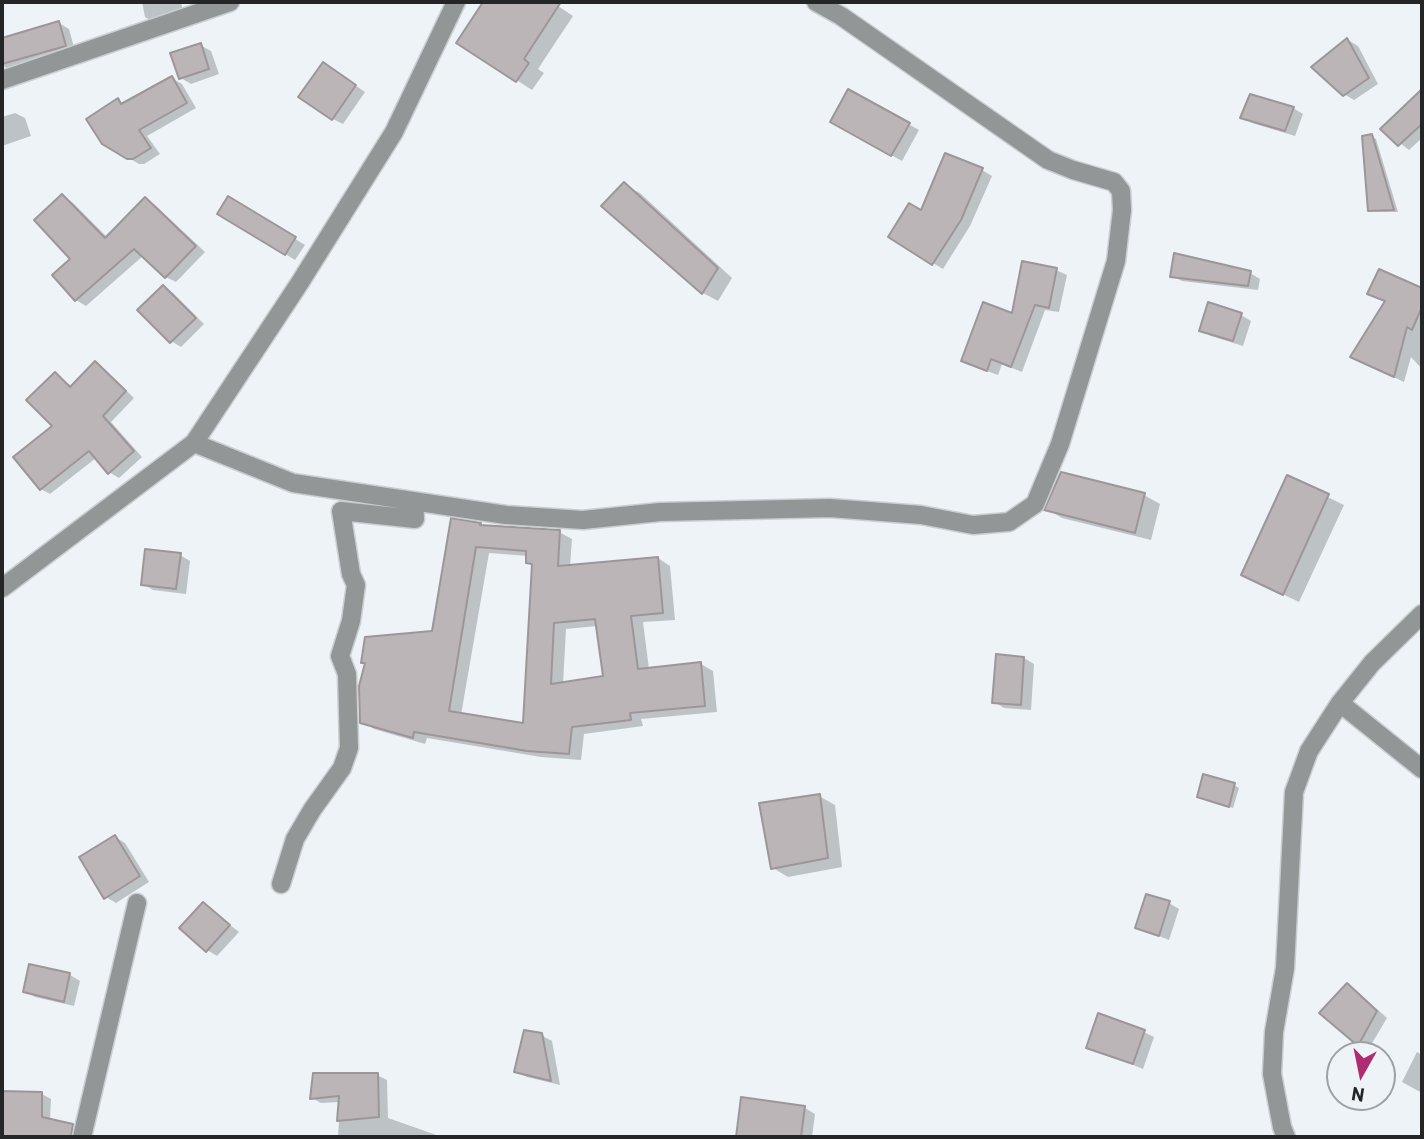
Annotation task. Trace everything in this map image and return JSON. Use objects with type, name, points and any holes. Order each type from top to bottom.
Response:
[{"type":"street","points":[[2,80],[230,2]]},
{"type":"street","points":[[2,588],[194,443],[299,284],[394,132],[456,2]]},
{"type":"street","points":[[194,443],[293,483],[506,515],[583,520],[660,512],[830,508],[921,515],[973,524],[1009,522],[1035,504],[1060,444],[1116,261],[1122,210],[1121,191],[1114,182],[1048,160],[841,16],[816,2]]},
{"type":"street","points":[[281,884],[295,839],[342,768],[349,748],[347,674],[340,656],[351,621],[356,585],[351,574],[341,511],[415,519],[414,501]]},
{"type":"street","points":[[1286,1137],[1272,1074],[1274,1032],[1285,968],[1294,792],[1309,751],[1340,703],[1372,663],[1422,614]]},
{"type":"street","points":[[1340,703],[1422,769]]},
{"type":"street","points":[[82,1137],[137,903]]},
{"type":"building","points":[[483,2],[561,2],[524,59],[529,63],[516,82],[456,43]]},
{"type":"building","points":[[59,21],[66,46],[2,64],[2,38]]},
{"type":"building","points":[[1347,38],[1369,78],[1343,96],[1311,67]]},
{"type":"building","points":[[201,43],[209,69],[179,79],[170,53]]},
{"type":"building","points":[[323,62],[356,85],[332,120],[298,97]]},
{"type":"building","points":[[172,76],[187,103],[139,130],[151,148],[133,159],[127,159],[102,144],[86,119],[118,98],[121,104]]},
{"type":"building","points":[[848,89],[910,123],[891,156],[830,122]]},
{"type":"building","points":[[1422,89],[1422,124],[1398,146],[1380,129]]},
{"type":"building","points":[[1250,94],[1294,107],[1285,131],[1240,118]]},
{"type":"building","points":[[1372,134],[1394,210],[1368,211],[1362,136]]},
{"type":"building","points":[[945,153],[983,168],[961,220],[932,265],[888,237],[909,203],[921,210]]},
{"type":"building","points":[[624,182],[718,268],[702,294],[601,206]]},
{"type":"building","points":[[62,194],[105,238],[145,197],[196,246],[165,278],[134,249],[75,301],[52,275],[70,259],[34,220]]},
{"type":"building","points":[[228,196],[296,237],[285,255],[217,214]]},
{"type":"building","points":[[1174,253],[1251,271],[1248,286],[1170,277]]},
{"type":"building","points":[[1022,261],[1057,268],[1049,308],[1035,305],[1011,367],[991,359],[987,371],[961,361],[983,302],[1012,313]]},
{"type":"building","points":[[1379,269],[1422,288],[1422,307],[1412,330],[1407,327],[1394,377],[1350,357],[1385,301],[1367,294]]},
{"type":"building","points":[[163,285],[196,318],[170,343],[137,310]]},
{"type":"building","points":[[1208,302],[1242,313],[1233,341],[1199,331]]},
{"type":"building","points":[[95,361],[126,391],[103,416],[134,451],[108,474],[89,451],[40,490],[13,457],[52,426],[26,400],[55,372],[70,387]]},
{"type":"building","points":[[1061,472],[1145,493],[1135,533],[1044,510]]},
{"type":"building","points":[[1287,475],[1329,494],[1283,595],[1241,575]]},
{"type":"building","points":[[451,518],[481,523],[480,525],[560,530],[558,566],[658,557],[663,613],[631,616],[638,669],[701,662],[705,706],[630,713],[631,720],[572,727],[569,754],[527,751],[414,732],[413,738],[360,723],[359,686],[365,663],[361,663],[365,637],[432,631]],"holes":[[[476,547],[526,551],[526,563],[532,564],[523,723],[449,711]],[[595,619],[603,676],[551,684],[554,623]]]},
{"type":"building","points":[[145,549],[181,553],[176,589],[141,585]]},
{"type":"building","points":[[996,654],[1024,657],[1021,705],[992,703]]},
{"type":"building","points":[[1203,774],[1235,783],[1229,807],[1197,797]]},
{"type":"building","points":[[820,794],[828,858],[771,869],[759,803]]},
{"type":"building","points":[[115,835],[140,876],[104,899],[79,857]]},
{"type":"building","points":[[1146,894],[1170,901],[1159,936],[1135,928]]},
{"type":"building","points":[[203,902],[230,925],[206,952],[179,928]]},
{"type":"building","points":[[29,964],[70,973],[64,1002],[23,992]]},
{"type":"building","points":[[1347,983],[1377,1011],[1361,1041],[1352,1041],[1319,1013]]},
{"type":"building","points":[[1098,1013],[1145,1030],[1133,1064],[1086,1048]]},
{"type":"building","points":[[524,1030],[542,1033],[551,1081],[514,1072]]},
{"type":"building","points":[[313,1073],[378,1073],[379,1117],[337,1121],[339,1096],[310,1099]]},
{"type":"building","points":[[2,1091],[42,1092],[42,1117],[73,1124],[71,1137],[2,1137]]},
{"type":"building","points":[[741,1097],[805,1106],[801,1137],[736,1137]]}]
